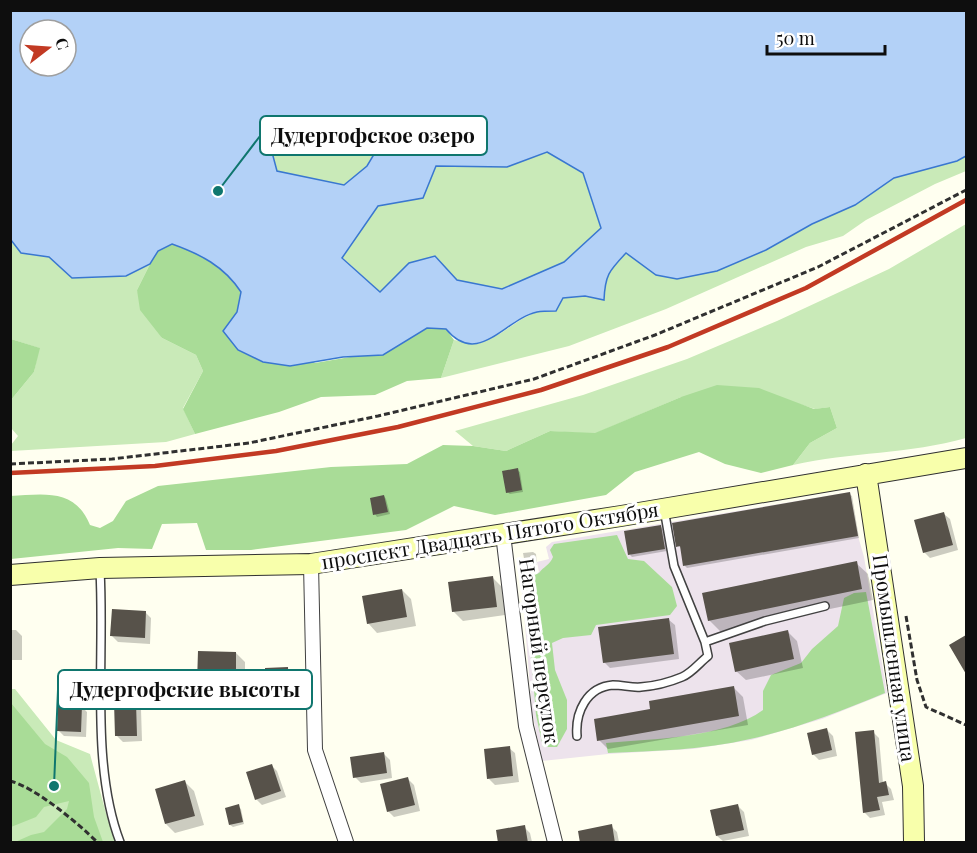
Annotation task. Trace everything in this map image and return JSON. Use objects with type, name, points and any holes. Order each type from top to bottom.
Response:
[{"type":"street","name":"проспект Двадцать Пятого Октября","points":[[10,575],[100,568],[311,564],[664,509],[867,474],[944,464],[966,458]]},
{"type":"street","name":"Промышленная улица","points":[[867,474],[913,786],[914,843]]},
{"type":"street","name":"Нагорный переулок","points":[[503,534],[526,726],[555,843]]},
{"type":"street","points":[[311,564],[315,750],[346,843]]},
{"type":"lane","points":[[577,736],[576,723],[588,696],[599,688],[613,685],[641,687],[685,676],[708,656],[705,642],[674,566],[664,509]]},
{"type":"lane","points":[[100,568],[104,772],[110,811],[120,843]]},
{"type":"lane","points":[[705,642],[765,621],[825,606]]},
{"type":"path","points":[[10,464],[112,459],[249,443],[378,416],[534,379],[655,335],[818,267],[966,190]]},
{"type":"path","points":[[888,608],[907,616],[917,680],[926,707],[966,725]]},
{"type":"path","points":[[10,781],[21,783],[57,808],[97,843]]},
{"type":"shaded area","points":[[850,492],[864,557],[887,693],[822,719],[751,740],[693,749],[542,761],[532,712],[521,575],[539,572],[537,562],[549,559],[546,547],[552,542]]},
{"type":"green space","points":[[337,119],[382,141],[367,166],[344,185],[277,171],[269,141],[307,123]]},
{"type":"green space","points":[[547,152],[583,173],[601,228],[564,262],[502,289],[457,280],[409,263],[380,292],[342,257],[378,206],[423,198],[436,166],[507,167]]},
{"type":"green space","points":[[966,156],[966,171],[935,184],[866,220],[843,236],[806,247],[666,309],[569,346],[441,378],[454,340],[478,344],[536,312],[556,311],[563,298],[585,296],[604,300],[605,285],[609,274],[626,253],[812,224],[855,205],[894,178],[957,161]]},
{"type":"green space","points":[[966,224],[966,438],[923,447],[793,465],[810,443],[837,428],[830,407],[815,409],[799,404],[681,397],[594,434],[550,431],[506,451],[473,446],[455,431],[583,395],[687,359],[777,321],[889,269]]},
{"type":"green space","points":[[11,240],[21,253],[49,257],[72,278],[126,276],[150,264],[137,290],[162,338],[196,355],[203,371],[183,408],[195,434],[166,442],[11,451],[11,445],[18,436],[11,428],[11,400],[34,372],[39,348],[11,339]]},
{"type":"green space","points":[[172,244],[192,252],[219,268],[241,292],[237,312],[315,363],[356,356],[406,340],[427,328],[446,329],[454,340],[441,378],[407,381],[375,395],[321,397],[279,412],[195,434],[183,409],[203,371],[196,355],[162,338],[140,310],[137,290],[158,251]]},
{"type":"green space","points":[[11,339],[40,348],[34,372],[11,400]]},
{"type":"green space","points":[[717,385],[759,388],[814,409],[830,407],[837,428],[810,443],[793,465],[761,473],[725,464],[699,452],[635,472],[606,495],[495,515],[454,506],[406,530],[251,550],[206,550],[197,523],[162,524],[152,549],[118,548],[11,559],[10,496],[35,494],[67,499],[84,513],[90,525],[100,528],[113,521],[126,501],[158,486],[331,467],[407,464],[443,445],[473,446],[506,451],[550,431],[595,433],[681,397]]},
{"type":"green space","points":[[617,535],[628,559],[644,561],[672,587],[677,606],[670,615],[596,625],[591,635],[563,638],[552,643],[555,670],[567,700],[567,729],[557,747],[543,747],[536,715],[525,578],[539,573],[550,562],[553,557],[550,550],[554,544]]},
{"type":"green space","points":[[866,592],[885,693],[801,725],[732,743],[661,751],[608,753],[606,743],[709,732],[747,719],[763,710],[763,691],[771,675],[801,663],[812,649],[838,626],[844,598],[854,593]]},
{"type":"green space","points":[[10,689],[15,689],[56,740],[90,754],[116,842],[11,842]]},
{"type":"green space","points":[[11,703],[45,744],[67,757],[89,783],[94,817],[103,842],[15,842],[44,832],[67,809],[69,801],[44,807],[36,817],[11,827]]},
{"type":"water","points":[[11,10],[966,11],[966,156],[957,161],[894,178],[855,205],[812,224],[766,250],[717,271],[677,279],[656,275],[626,253],[609,274],[605,285],[604,300],[585,296],[563,298],[556,311],[537,312],[525,316],[492,338],[480,343],[469,344],[458,340],[446,329],[427,328],[383,355],[343,357],[290,366],[263,362],[238,350],[223,331],[237,312],[241,292],[219,268],[192,252],[172,244],[158,251],[150,264],[126,276],[72,278],[49,257],[21,253],[11,240]],"holes":[[[336,119],[382,141],[367,166],[344,185],[277,171],[269,141],[307,123]],[[547,152],[583,173],[601,228],[564,262],[502,289],[457,280],[435,256],[409,263],[380,292],[342,258],[378,206],[423,198],[436,166],[507,167]]]},
{"type":"building","points":[[518,468],[522,490],[506,493],[502,471]]},
{"type":"building","points":[[850,492],[858,536],[683,566],[680,546],[676,547],[672,523]]},
{"type":"building","points":[[384,495],[388,512],[373,515],[370,498]]},
{"type":"building","points":[[944,512],[953,545],[923,553],[914,520]]},
{"type":"building","points":[[661,525],[665,549],[628,555],[624,531]]},
{"type":"building","points":[[857,561],[862,589],[708,621],[702,593]]},
{"type":"building","points":[[493,576],[497,607],[452,612],[448,582]]},
{"type":"building","points":[[402,589],[407,617],[367,624],[362,596]]},
{"type":"building","points":[[112,609],[146,611],[145,638],[110,636]]},
{"type":"building","points":[[669,618],[674,654],[603,663],[598,627]]},
{"type":"building","points":[[788,630],[794,659],[735,672],[729,643]]},
{"type":"building","points":[[966,635],[966,674],[949,645]]},
{"type":"building","points":[[198,651],[236,652],[236,684],[197,683]]},
{"type":"building","points":[[288,667],[289,701],[266,701],[265,668]]},
{"type":"building","points":[[734,686],[739,716],[597,741],[594,719],[650,709],[649,701]]},
{"type":"building","points":[[114,702],[136,702],[137,736],[115,736]]},
{"type":"building","points":[[58,704],[82,705],[81,732],[57,731]]},
{"type":"building","points":[[827,728],[832,750],[812,755],[807,733]]},
{"type":"building","points":[[874,730],[879,783],[886,781],[889,795],[877,797],[880,810],[863,813],[855,732]]},
{"type":"building","points":[[510,746],[513,776],[487,779],[484,749]]},
{"type":"building","points":[[384,752],[387,773],[353,778],[350,757]]},
{"type":"building","points":[[272,764],[281,791],[255,800],[246,772]]},
{"type":"building","points":[[408,777],[415,805],[387,812],[380,784]]},
{"type":"building","points":[[185,780],[195,816],[165,824],[155,789]]},
{"type":"building","points":[[239,804],[243,822],[229,825],[225,808]]},
{"type":"building","points":[[738,804],[744,830],[716,836],[710,810]]},
{"type":"building","points":[[612,824],[615,843],[580,843],[578,831]]},
{"type":"building","points":[[525,825],[528,843],[498,843],[496,830]]},
{"type":"railway","points":[[10,473],[155,466],[276,451],[398,427],[541,390],[668,347],[806,288],[966,200]]},
{"type":"place","name":"Дудергофское озеро","points":[[218,191]]},
{"type":"place","name":"Дудергофские высоты","points":[[54,786]]}]
